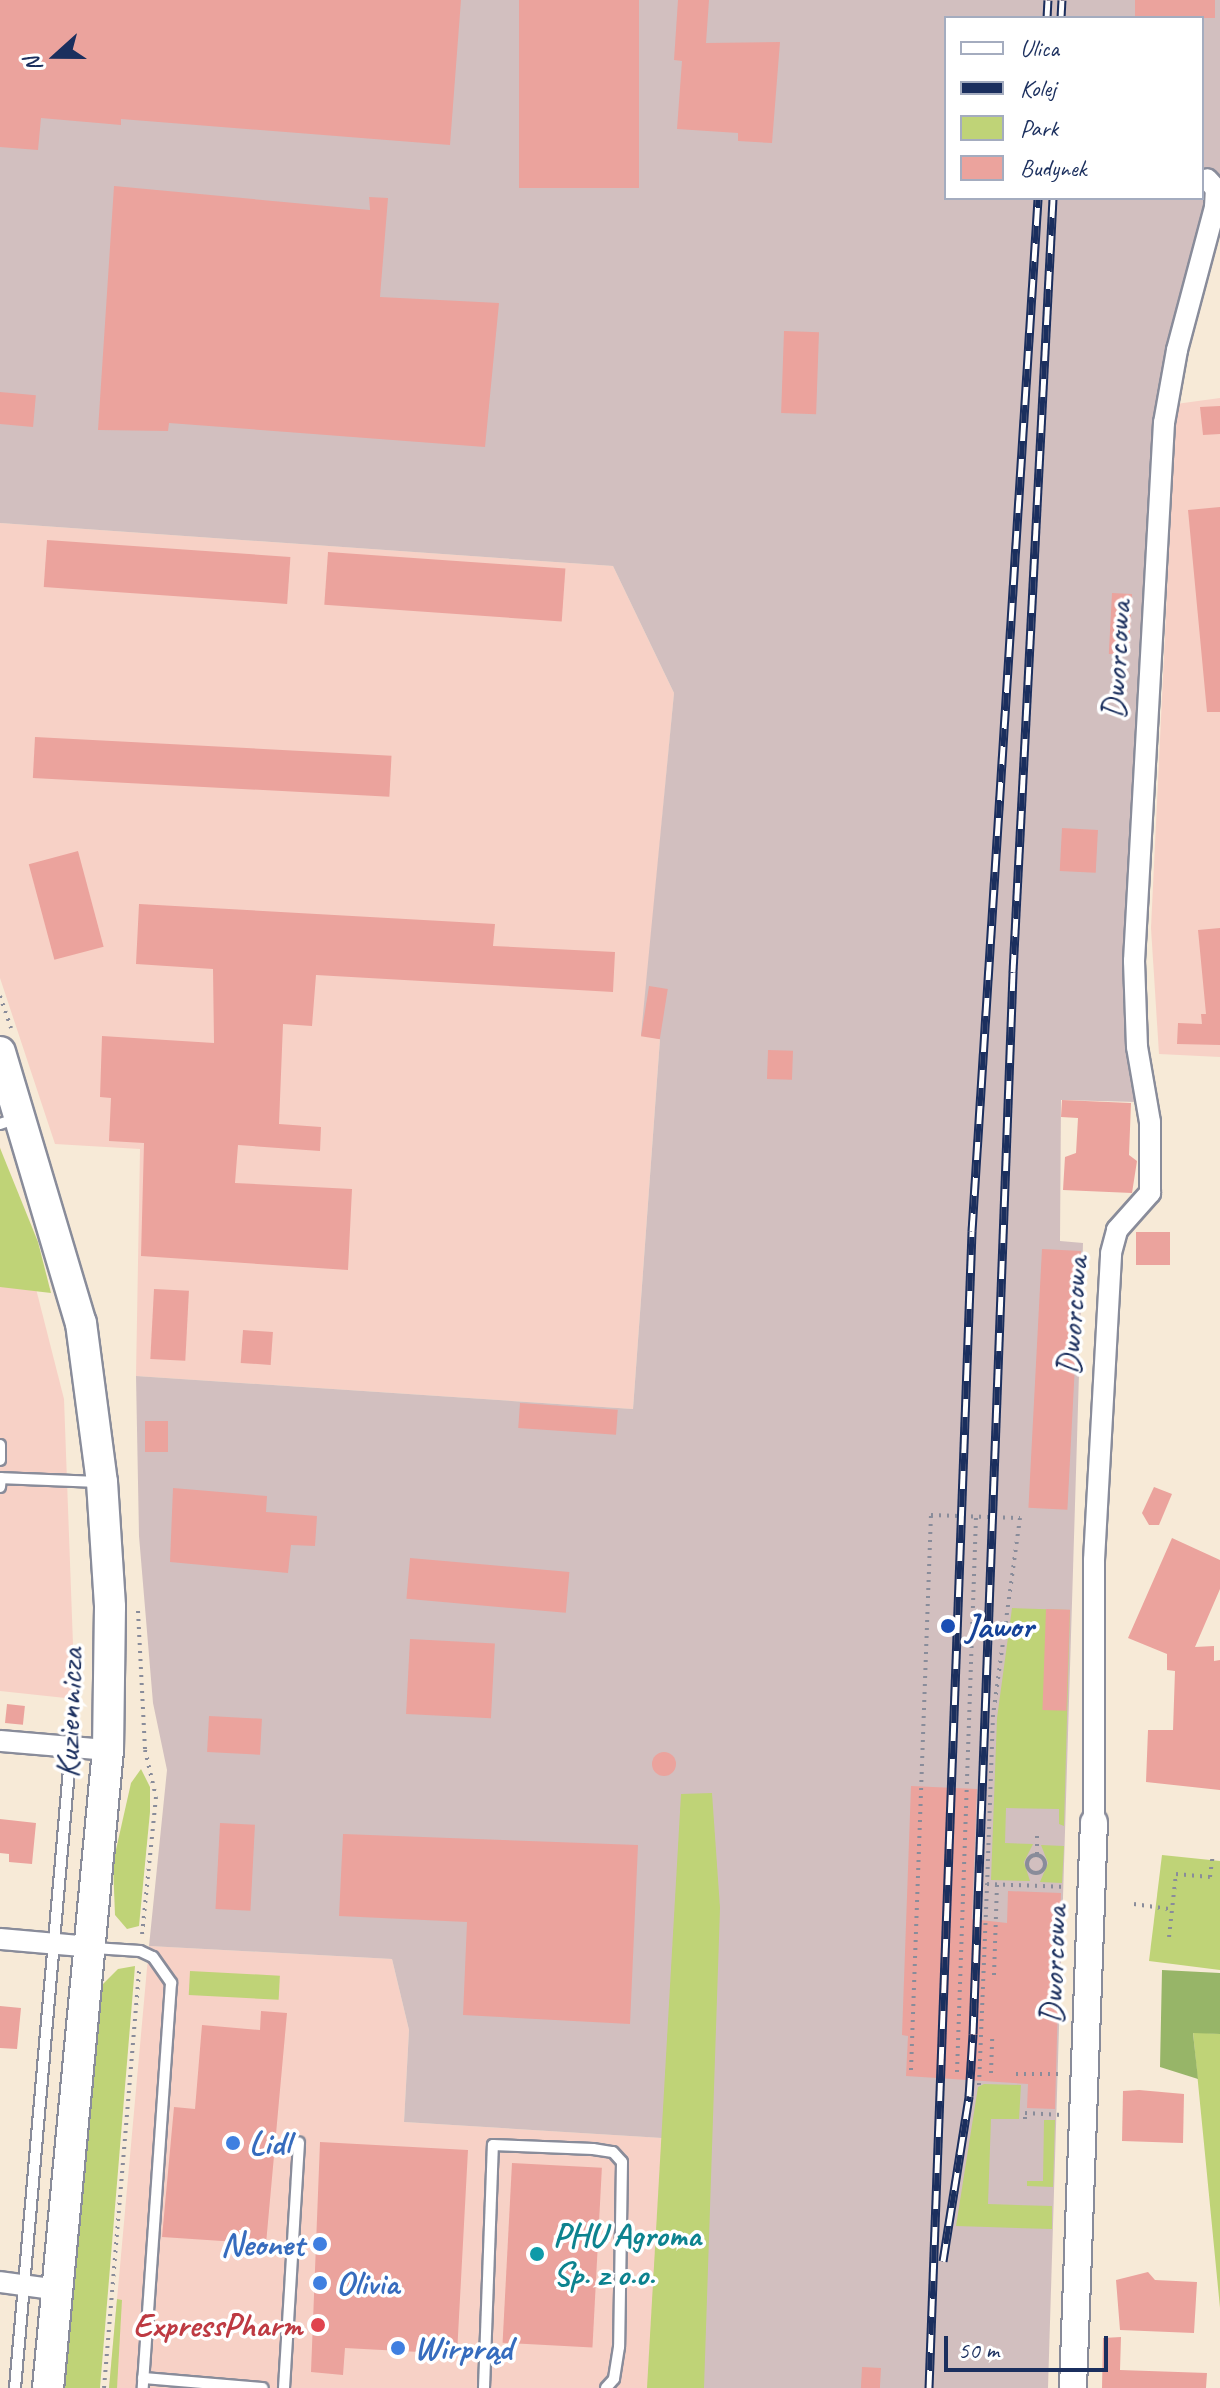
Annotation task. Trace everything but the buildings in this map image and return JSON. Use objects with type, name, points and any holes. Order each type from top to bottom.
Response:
[{"type":"main road","name":"Kuziennicza","points":[[0,1052],[10,1120],[81,1323],[102,1482],[111,1645],[108,1750],[92,1947],[48,2388]]},
{"type":"street","name":"Dworcowa","points":[[1073,2388],[1094,1822],[1094,1560],[1111,1253],[1117,1230],[1150,1193],[1150,1122],[1137,1047],[1134,961],[1164,423],[1177,350],[1215,207],[1216,189],[1207,179]]},
{"type":"street","points":[[0,1741],[108,1750]]},
{"type":"street","points":[[0,1939],[92,1947]]},
{"type":"street","points":[[0,2282],[59,2290]]},
{"type":"lane","points":[[0,1445],[0,1487]]},
{"type":"lane","points":[[1,1478],[102,1482]]},
{"type":"lane","points":[[15,2388],[71,1747]]},
{"type":"lane","points":[[92,1947],[140,1951],[153,1957],[171,1983],[143,2383],[263,2388]]},
{"type":"lane","points":[[284,2388],[299,2142]]},
{"type":"lane","points":[[484,2388],[493,2145],[593,2149],[613,2152],[622,2162],[619,2347],[614,2379],[606,2388]]},
{"type":"path","points":[[911,2070],[931,1515],[1020,1518],[993,1715],[979,2085]]},
{"type":"path","points":[[957,2072],[976,1517]]},
{"type":"path","points":[[1037,1836],[1037,1854],[1046,1866],[1037,1873]]},
{"type":"path","points":[[1037,1854],[1027,1864],[1037,1873],[1037,1886]]},
{"type":"path","points":[[1169,1937],[1176,1874],[1210,1877],[1213,1854]]},
{"type":"path","points":[[987,1884],[1070,1887]]},
{"type":"path","points":[[994,1975],[997,1885]]},
{"type":"path","points":[[1134,1904],[1172,1909]]},
{"type":"path","points":[[991,2073],[992,2038]]},
{"type":"path","points":[[1016,2074],[1056,2075]]},
{"type":"path","points":[[1025,2119],[1025,2113],[1064,2115]]},
{"type":"shaded area","points":[[0,0],[1220,0],[1220,226],[1157,412],[1123,1005],[1136,1102],[1061,1100],[1060,1241],[1083,1243],[1048,2388],[651,2388],[662,2138],[404,2122],[409,2030],[392,1959],[149,1946],[167,1770],[153,1703],[139,1536],[136,1376],[633,1409],[660,1039],[641,1035],[674,693],[613,566],[0,523]]},
{"type":"shaded area","points":[[1220,398],[1220,1057],[1159,1054],[1151,928],[1176,404]]},
{"type":"shaded area","points":[[0,523],[613,566],[674,693],[642,1035],[660,1039],[633,1409],[136,1376],[140,1149],[55,1144],[0,978]]},
{"type":"shaded area","points":[[0,1147],[64,1399],[75,1699],[0,1691]]},
{"type":"shaded area","points":[[149,1946],[392,1959],[409,2030],[404,2122],[662,2138],[651,2388],[109,2388]]},
{"type":"green space","points":[[0,1148],[38,1242],[51,1293],[0,1287]]},
{"type":"green space","points":[[1012,1608],[1070,1610],[1064,1826],[1059,1824],[1059,1809],[1006,1808],[1005,1843],[1033,1844],[1024,1862],[1030,1881],[991,1880],[997,1718]]},
{"type":"green space","points":[[141,1769],[150,1787],[150,1812],[139,1926],[127,1929],[115,1915],[113,1863],[131,1783]]},
{"type":"green space","points":[[712,1793],[720,1908],[704,2388],[647,2388],[681,1794]]},
{"type":"green space","points":[[1041,1845],[1064,1846],[1062,1883],[1040,1882],[1048,1863]]},
{"type":"green space","points":[[1162,1855],[1220,1861],[1220,1970],[1149,1961]]},
{"type":"green space","points":[[135,1966],[100,2388],[60,2388],[101,1986],[118,1969]]},
{"type":"green space","points":[[1162,1970],[1220,1973],[1220,2034],[1193,2033],[1198,2079],[1160,2067]]},
{"type":"green space","points":[[190,1971],[280,1976],[279,2000],[189,1995]]},
{"type":"green space","points":[[1193,2032],[1220,2034],[1220,2308],[1205,2154]]},
{"type":"green space","points":[[984,2084],[1021,2085],[1019,2119],[991,2119],[988,2204],[1052,2206],[1052,2229],[956,2226],[978,2087]]},
{"type":"green space","points":[[1044,2120],[1055,2120],[1053,2187],[1027,2186],[1027,2181],[1043,2181]]},
{"type":"green space","points":[[117,2299],[122,2300],[117,2388],[109,2388]]},
{"type":"railway","points":[[1047,16],[1048,0]]},
{"type":"railway","points":[[1061,16],[1062,0]]},
{"type":"railway","points":[[929,2388],[972,1231],[1038,200]]},
{"type":"railway","points":[[943,2261],[969,2096],[973,2034],[1013,972],[1053,200]]},
{"type":"place","name":"Jawor","points":[[948,1626]]},
{"type":"place","name":"Lidl","points":[[233,2143]]},
{"type":"place","name":"Neonet","points":[[320,2244]]},
{"type":"place","name":"PHU Agroma Sp. z o.o.","points":[[537,2254]]},
{"type":"place","name":"Olivia","points":[[320,2283]]},
{"type":"place","name":"ExpressPharm","points":[[318,2325]]},
{"type":"place","name":"Wirprąd","points":[[398,2348]]}]
